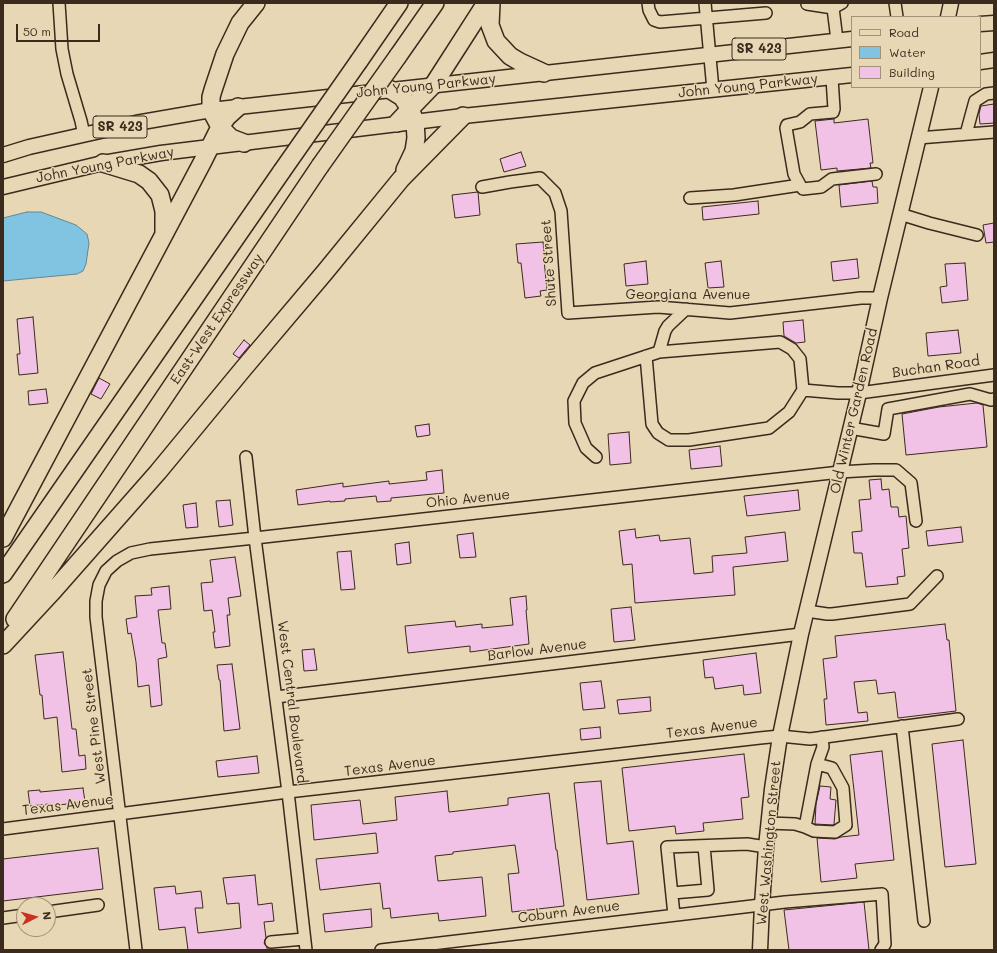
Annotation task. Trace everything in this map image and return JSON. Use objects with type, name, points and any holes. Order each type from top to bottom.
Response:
[{"type":"highway","points":[[244,143],[231,138],[220,126],[211,110],[211,97],[225,54],[240,23],[256,3]]},
{"type":"highway","points":[[3,574],[399,3]]},
{"type":"highway","name":"East-West Expressway","points":[[3,638],[320,166],[435,3]]},
{"type":"highway","points":[[397,123],[413,115],[486,3]]},
{"type":"highway","points":[[491,3],[490,25],[496,41],[510,56],[544,73]]},
{"type":"highway","points":[[389,89],[402,97],[413,115],[416,138],[414,151],[401,179]]},
{"type":"highway","points":[[3,538],[220,126],[238,107]]},
{"type":"highway","points":[[3,644],[54,590],[158,472],[401,179],[463,116]]},
{"type":"highway","points":[[103,163],[138,174],[149,181],[160,195],[164,211],[164,234]]},
{"type":"main road","points":[[948,16],[951,3]]},
{"type":"main road","points":[[981,24],[994,23]]},
{"type":"main road","name":"John Young Parkway","points":[[3,155],[29,147],[136,123],[211,110],[434,84],[851,39]]},
{"type":"main road","points":[[981,62],[994,60]]},
{"type":"main road","name":"John Young Parkway","points":[[413,115],[463,116],[851,76]]},
{"type":"main road","name":"Old Winter Garden Road","points":[[780,736],[801,634],[931,88]]},
{"type":"main road","name":"John Young Parkway","points":[[3,187],[103,163],[161,153],[397,123]]},
{"type":"main road","name":"West Washington Street","points":[[760,950],[768,823],[780,736]]},
{"type":"street","points":[[59,3],[62,49],[67,74],[84,135]]},
{"type":"street","points":[[648,3],[649,10],[654,20],[660,22],[766,13]]},
{"type":"street","points":[[705,3],[713,90]]},
{"type":"street","points":[[807,3],[838,5],[837,40]]},
{"type":"street","points":[[896,3],[897,16]]},
{"type":"street","points":[[832,78],[834,109],[832,112],[810,114],[800,122],[787,124],[786,128],[794,174],[803,189],[820,187],[832,179],[876,174]]},
{"type":"street","points":[[966,134],[975,101],[986,94],[994,93]]},
{"type":"street","points":[[918,138],[994,132]]},
{"type":"street","name":"Shute Street","points":[[482,187],[540,178],[555,193],[561,211],[568,313]]},
{"type":"street","points":[[690,198],[734,195],[800,185]]},
{"type":"street","points":[[900,214],[977,235]]},
{"type":"street","name":"Georgiana Avenue","points":[[568,313],[658,307],[730,313],[861,298],[880,298]]},
{"type":"street","points":[[659,352],[668,326],[686,309]]},
{"type":"street","points":[[596,457],[586,448],[575,423],[574,402],[583,383],[595,373],[646,356],[659,352],[780,342],[792,349],[800,359],[803,390],[790,412],[769,428],[689,440],[669,440],[658,433],[652,424],[646,356]]},
{"type":"street","name":"Buchan Road","points":[[803,390],[858,393],[994,375]]},
{"type":"street","points":[[928,384],[933,401]]},
{"type":"street","points":[[850,428],[884,434],[888,409],[970,394],[994,400]]},
{"type":"street","name":"West Central Boulevard","points":[[246,457],[288,792],[305,944]]},
{"type":"street","name":"Ohio Avenue","points":[[106,571],[117,561],[131,553],[150,549],[840,472],[896,470],[911,483],[916,521]]},
{"type":"street","name":"West Pine Street","points":[[106,571],[99,585],[96,601],[96,617],[136,950]]},
{"type":"street","points":[[807,611],[832,614],[910,604],[937,576]]},
{"type":"street","name":"Barlow Avenue","points":[[276,697],[801,634]]},
{"type":"street","name":"Texas Avenue","points":[[3,829],[288,792],[780,736],[810,739],[958,719]]},
{"type":"street","points":[[902,726],[924,921]]},
{"type":"street","points":[[806,827],[817,764],[823,747],[822,737]]},
{"type":"street","points":[[768,823],[795,824],[814,831],[835,832],[846,825],[843,788],[832,768],[817,764]]},
{"type":"street","points":[[674,915],[667,847],[748,844],[766,847]]},
{"type":"street","points":[[672,893],[708,890],[704,846]]},
{"type":"street","name":"Coburn Avenue","points":[[381,950],[785,902],[882,894],[885,944],[880,950]]},
{"type":"street","points":[[56,911],[98,905]]},
{"type":"street","points":[[3,918],[16,916]]},
{"type":"street","points":[[271,942],[305,944]]},
{"type":"water","points":[[27,212],[41,212],[76,225],[87,234],[89,243],[86,264],[83,271],[77,274],[3,281],[3,218]]},
{"type":"building","points":[[994,104],[994,123],[980,124],[979,114],[981,106]]},
{"type":"building","points":[[834,119],[834,123],[868,119],[873,163],[870,163],[871,168],[837,171],[837,168],[821,170],[815,121]]},
{"type":"building","points":[[521,152],[526,166],[504,172],[500,159]]},
{"type":"building","points":[[872,181],[873,187],[877,187],[878,203],[841,207],[839,185]]},
{"type":"building","points":[[478,192],[480,215],[455,218],[452,195]]},
{"type":"building","points":[[758,201],[759,214],[703,220],[702,207]]},
{"type":"building","points":[[994,223],[994,242],[986,243],[983,225]]},
{"type":"building","points":[[543,242],[547,290],[540,291],[541,296],[525,298],[521,263],[518,263],[516,244]]},
{"type":"building","points":[[857,259],[859,278],[833,281],[831,262]]},
{"type":"building","points":[[646,261],[648,284],[626,286],[624,264]]},
{"type":"building","points":[[721,261],[724,287],[708,288],[705,263]]},
{"type":"building","points":[[965,263],[968,300],[942,303],[940,287],[947,286],[945,264]]},
{"type":"building","points":[[33,317],[38,373],[19,375],[17,354],[20,354],[17,319]]},
{"type":"building","points":[[803,320],[805,342],[796,343],[784,336],[783,322]]},
{"type":"building","points":[[958,330],[961,353],[928,356],[926,333]]},
{"type":"building","points":[[244,340],[250,345],[239,358],[233,354]]},
{"type":"building","points":[[99,378],[110,384],[101,399],[91,394]]},
{"type":"building","points":[[46,389],[48,403],[29,405],[28,391]]},
{"type":"building","points":[[977,403],[983,405],[987,447],[906,455],[902,414],[939,407]]},
{"type":"building","points":[[429,424],[430,435],[417,437],[415,426]]},
{"type":"building","points":[[629,432],[631,463],[610,465],[608,434]]},
{"type":"building","points":[[720,446],[722,466],[691,469],[689,450]]},
{"type":"building","points":[[442,470],[444,493],[391,498],[391,501],[377,502],[376,496],[345,499],[345,501],[330,501],[298,505],[296,490],[343,483],[343,487],[389,481],[389,484],[427,480],[426,472]]},
{"type":"building","points":[[881,479],[882,490],[889,489],[891,507],[898,507],[899,517],[906,516],[909,548],[902,549],[905,576],[897,577],[898,584],[866,587],[862,553],[854,553],[852,532],[862,531],[859,500],[871,499],[869,480]]},
{"type":"building","points":[[798,490],[800,510],[747,516],[744,496]]},
{"type":"building","points":[[230,500],[233,525],[219,527],[216,501]]},
{"type":"building","points":[[196,503],[198,527],[186,528],[183,505]]},
{"type":"building","points":[[961,527],[963,542],[928,546],[926,531]]},
{"type":"building","points":[[635,529],[636,538],[659,535],[660,541],[690,538],[694,574],[713,572],[712,556],[747,553],[745,537],[785,532],[788,561],[733,567],[735,595],[635,603],[632,564],[623,565],[619,531]]},
{"type":"building","points":[[473,533],[476,557],[460,558],[457,535]]},
{"type":"building","points":[[409,542],[411,563],[397,565],[395,544]]},
{"type":"building","points":[[351,551],[355,589],[341,590],[337,552]]},
{"type":"building","points":[[235,557],[241,596],[228,598],[230,615],[227,615],[230,646],[215,648],[213,632],[215,632],[212,610],[204,611],[201,583],[213,582],[210,560]]},
{"type":"building","points":[[169,586],[171,609],[158,610],[162,643],[165,643],[167,657],[158,659],[162,705],[151,707],[149,685],[138,687],[136,662],[131,633],[128,634],[126,619],[137,617],[135,596],[152,595],[151,588]]},
{"type":"building","points":[[526,596],[529,644],[470,652],[470,646],[408,653],[405,626],[455,621],[456,627],[482,624],[482,628],[513,625],[510,598]]},
{"type":"building","points":[[631,607],[635,640],[614,642],[611,609]]},
{"type":"building","points":[[945,624],[947,640],[949,640],[956,711],[898,718],[895,692],[878,694],[876,680],[854,682],[858,713],[867,712],[868,721],[826,725],[824,699],[827,699],[823,659],[837,657],[835,636]]},
{"type":"building","points":[[314,649],[317,670],[304,671],[302,650]]},
{"type":"building","points":[[63,652],[72,729],[76,729],[79,756],[85,755],[86,769],[62,772],[57,717],[44,719],[42,695],[40,695],[35,655]]},
{"type":"building","points":[[756,653],[761,693],[744,695],[743,685],[715,689],[713,677],[705,678],[703,660]]},
{"type":"building","points":[[232,664],[240,729],[224,731],[220,680],[217,665]]},
{"type":"building","points":[[601,681],[605,708],[583,710],[580,683]]},
{"type":"building","points":[[650,697],[651,711],[619,714],[617,700]]},
{"type":"building","points":[[600,727],[601,738],[581,740],[580,729]]},
{"type":"building","points":[[963,740],[976,864],[945,867],[932,744]]},
{"type":"building","points":[[882,751],[894,860],[855,864],[857,878],[821,882],[817,838],[835,839],[859,835],[850,755]]},
{"type":"building","points":[[744,754],[749,797],[741,798],[743,819],[703,823],[704,831],[676,834],[675,826],[629,831],[622,768]]},
{"type":"building","points":[[257,756],[259,773],[218,777],[216,761]]},
{"type":"building","points":[[601,781],[607,844],[633,841],[639,894],[587,900],[574,783]]},
{"type":"building","points":[[820,786],[831,787],[830,799],[836,800],[833,825],[815,824],[816,804]]},
{"type":"building","points":[[83,788],[85,802],[49,806],[49,804],[30,806],[28,791],[40,790],[40,792]]},
{"type":"building","points":[[447,791],[449,812],[508,805],[508,798],[549,793],[564,906],[512,912],[508,874],[519,873],[515,845],[453,852],[453,854],[435,856],[438,881],[482,877],[486,916],[439,921],[438,913],[391,918],[390,908],[383,909],[380,883],[320,890],[316,859],[378,853],[376,833],[314,840],[311,805],[360,800],[363,824],[397,820],[395,797]]},
{"type":"building","points":[[98,848],[103,889],[36,897],[16,897],[16,899],[3,901],[3,859]]},
{"type":"building","points":[[255,875],[258,905],[272,903],[274,921],[264,922],[266,938],[264,943],[267,950],[188,950],[185,927],[159,930],[154,888],[175,886],[176,894],[201,891],[203,908],[195,908],[198,933],[241,928],[239,903],[227,904],[223,878]]},
{"type":"building","points":[[864,902],[869,950],[789,950],[784,910]]},
{"type":"building","points":[[371,909],[372,927],[325,932],[323,914]]}]
